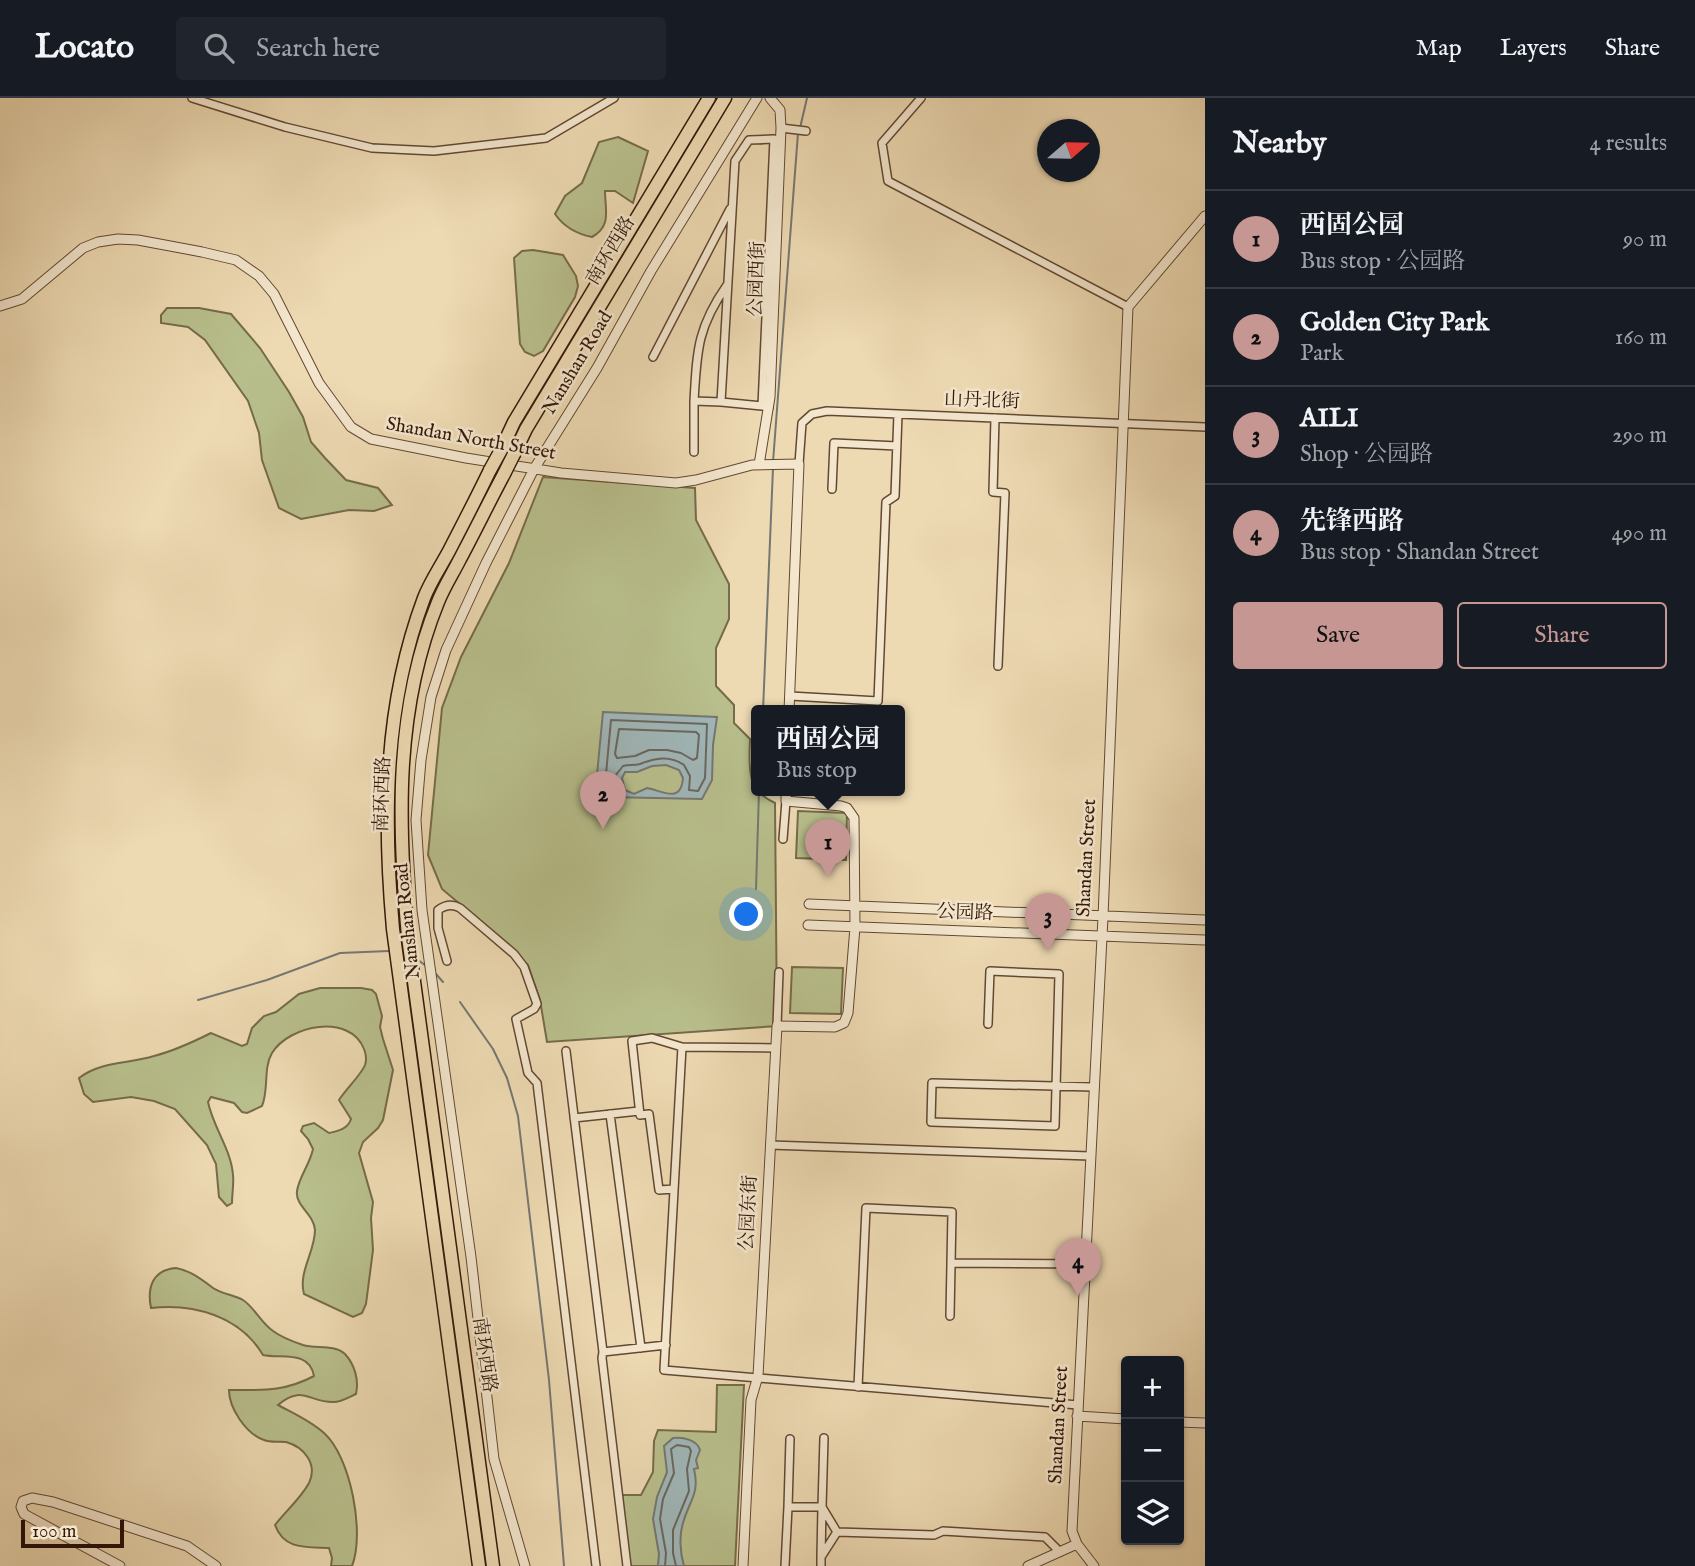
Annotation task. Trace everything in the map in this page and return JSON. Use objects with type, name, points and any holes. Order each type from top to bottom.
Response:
[{"type":"highway","name":"南环西路","points":[[479,1566],[393,929],[387,860],[387,795],[392,720],[405,657],[425,596],[514,422],[709,98]]},
{"type":"highway","name":"南环西路","points":[[493,1566],[408,937],[401,861],[400,799],[405,723],[438,601],[526,429],[725,98]]},
{"type":"street","points":[[192,98],[285,127],[372,148],[434,151],[546,138],[614,98]]},
{"type":"street","name":"Nanshan Road","points":[[524,1566],[494,1459],[471,1257],[425,929],[416,820],[430,697],[452,637],[534,469],[757,98]]},
{"type":"street","name":"公园西街","points":[[759,465],[766,406],[785,128],[780,110],[770,98]]},
{"type":"street","points":[[921,98],[882,143],[888,181],[1128,307],[1205,216]]},
{"type":"street","points":[[785,128],[804,131]]},
{"type":"street","points":[[694,401],[766,406],[774,139],[749,140],[736,162],[731,206],[721,402]]},
{"type":"street","points":[[653,357],[731,206]]},
{"type":"street","name":"Shandan North Street","points":[[0,306],[22,299],[83,248],[98,242],[138,240],[236,260],[259,276],[274,294],[319,383],[359,433],[381,442],[561,473],[676,482],[696,480],[738,467],[770,463],[799,464]]},
{"type":"street","points":[[694,452],[697,350],[709,310],[727,284]]},
{"type":"street","name":"Shandan Street","points":[[1077,1544],[1072,1531],[1103,917],[1128,307]]},
{"type":"street","name":"山丹北街","points":[[799,464],[802,423],[812,414],[827,411],[1205,426]]},
{"type":"street","points":[[790,696],[878,701],[886,502],[895,496],[898,414]]},
{"type":"street","points":[[995,418],[993,492],[1005,493],[998,666]]},
{"type":"street","points":[[832,489],[834,443],[897,446]]},
{"type":"street","points":[[789,705],[799,464]]},
{"type":"street","points":[[779,972],[777,1026],[835,1027],[844,1023],[848,1013],[855,927],[854,818],[847,808],[786,796],[783,839]]},
{"type":"street","name":"公园路","points":[[809,904],[1205,920]]},
{"type":"street","points":[[447,961],[438,928],[438,910],[449,905],[460,908],[514,954],[524,967],[536,997],[537,1004],[534,1009],[516,1019],[528,1073],[537,1083],[596,1566]]},
{"type":"street","points":[[1033,914],[1033,933]]},
{"type":"street","name":"公园路","points":[[808,925],[1205,940]]},
{"type":"street","points":[[425,929],[438,928]]},
{"type":"street","points":[[988,1024],[990,971],[1059,974],[1056,1086],[1055,1126],[931,1122],[932,1083],[1056,1086],[1093,1087]]},
{"type":"street","name":"公园东街","points":[[743,1566],[751,1400],[757,1380],[777,1026]]},
{"type":"street","points":[[674,1189],[659,1190],[649,1114],[640,1115],[639,1111],[632,1041],[652,1038],[682,1047],[776,1048]]},
{"type":"street","points":[[682,1047],[664,1370],[757,1380],[1078,1405]]},
{"type":"street","points":[[566,1051],[627,1566]]},
{"type":"street","points":[[574,1118],[639,1111]]},
{"type":"street","points":[[610,1114],[641,1348]]},
{"type":"street","points":[[771,1145],[1090,1156]]},
{"type":"street","points":[[858,1387],[866,1208],[952,1212],[950,1316]]},
{"type":"street","points":[[951,1263],[1085,1264]]},
{"type":"street","points":[[603,1352],[666,1345]]},
{"type":"street","points":[[1077,1416],[1121,1419]]},
{"type":"street","points":[[1184,1422],[1205,1423]]},
{"type":"street","points":[[785,1566],[790,1438]]},
{"type":"street","points":[[821,1566],[824,1438]]},
{"type":"street","points":[[120,1566],[24,1514],[21,1507],[23,1501],[32,1498],[65,1506],[187,1546],[216,1566]]},
{"type":"street","points":[[788,1507],[822,1507]]},
{"type":"street","points":[[822,1507],[837,1532]]},
{"type":"street","points":[[837,1532],[934,1535],[943,1531],[1045,1538],[1060,1552]]},
{"type":"street","points":[[821,1557],[837,1532]]},
{"type":"street","points":[[1028,1566],[1077,1544],[1094,1566]]},
{"type":"green space","points":[[618,137],[648,151],[633,203],[615,191],[605,191],[605,223],[592,237],[581,234],[567,226],[555,214],[565,196],[582,183],[599,142]]},
{"type":"green space","points":[[522,251],[563,255],[576,276],[578,286],[575,297],[543,351],[534,356],[525,352],[520,344],[514,258]]},
{"type":"green space","points":[[167,308],[199,308],[231,314],[260,348],[289,392],[303,417],[311,442],[346,480],[378,488],[392,505],[374,511],[349,510],[301,519],[279,508],[262,460],[259,433],[248,401],[205,340],[188,327],[161,323],[161,315]]},
{"type":"green space","points":[[543,477],[695,488],[696,520],[729,584],[729,619],[716,648],[716,686],[734,705],[734,723],[750,739],[751,796],[764,796],[775,803],[777,1026],[547,1042],[540,1000],[528,965],[442,889],[428,855],[442,708],[461,657],[509,563]]},
{"type":"green space","points":[[798,811],[847,813],[846,860],[796,858]]},
{"type":"green space","points":[[792,967],[843,968],[841,1014],[790,1013]]},
{"type":"green space","points":[[320,988],[361,988],[372,990],[376,994],[382,1016],[380,1027],[393,1070],[383,1120],[363,1142],[359,1153],[373,1202],[373,1250],[366,1304],[362,1313],[353,1317],[304,1294],[303,1278],[315,1230],[299,1201],[297,1191],[313,1149],[301,1131],[303,1126],[314,1123],[329,1133],[345,1127],[350,1122],[351,1119],[339,1100],[365,1065],[364,1049],[357,1038],[346,1030],[319,1027],[305,1030],[280,1043],[269,1059],[262,1106],[247,1113],[242,1112],[234,1103],[211,1097],[208,1102],[210,1111],[232,1165],[232,1203],[227,1206],[219,1197],[216,1164],[207,1145],[175,1109],[154,1101],[131,1097],[93,1102],[84,1094],[79,1078],[106,1066],[169,1052],[211,1033],[242,1046],[247,1044],[252,1028],[264,1016],[276,1012],[299,994]]},
{"type":"green space","points":[[176,1268],[191,1273],[217,1290],[243,1300],[269,1328],[280,1335],[303,1345],[341,1351],[354,1368],[356,1394],[334,1402],[300,1395],[286,1399],[278,1405],[324,1433],[342,1459],[356,1516],[356,1552],[352,1566],[331,1566],[329,1548],[297,1546],[279,1533],[275,1525],[309,1483],[312,1469],[308,1457],[293,1444],[257,1437],[240,1420],[230,1397],[229,1390],[273,1389],[293,1385],[314,1376],[311,1368],[307,1362],[294,1357],[263,1355],[242,1330],[214,1315],[183,1308],[151,1308],[151,1287],[156,1276]]},
{"type":"green space","points":[[717,1385],[744,1385],[735,1566],[629,1566],[621,1495],[641,1495],[653,1472],[654,1441],[658,1430],[716,1432]]},
{"type":"water","points":[[603,712],[717,717],[712,780],[702,799],[608,797],[596,785]],"holes":[[[666,765],[679,770],[683,778],[682,786],[675,793],[647,788],[634,794],[625,790],[622,778],[625,772]]]},
{"type":"water","points":[[673,1438],[690,1440],[696,1444],[700,1450],[696,1460],[698,1468],[694,1469],[695,1491],[681,1533],[684,1566],[658,1566],[659,1554],[653,1519],[657,1497],[667,1472],[664,1446]]},
{"type":"waterway","points":[[800,128],[807,98]]},
{"type":"waterway","points":[[773,462],[798,133]]},
{"type":"waterway","points":[[763,705],[773,468]]},
{"type":"waterway","points":[[756,889],[759,796]]},
{"type":"waterway","points":[[198,1000],[267,980],[340,953],[389,951]]},
{"type":"waterway","points":[[417,959],[426,966]]},
{"type":"waterway","points":[[436,974],[443,982]]},
{"type":"waterway","points":[[460,1002],[493,1049],[507,1078],[518,1116],[549,1380],[564,1566]]},
{"type":"place","name":"Golden City Park","points":[[603,829]]},
{"type":"place","name":"西固公园","points":[[828,877]]},
{"type":"place","name":"AILI","points":[[1048,951]]},
{"type":"place","name":"先锋西路","points":[[1078,1296]]}]
